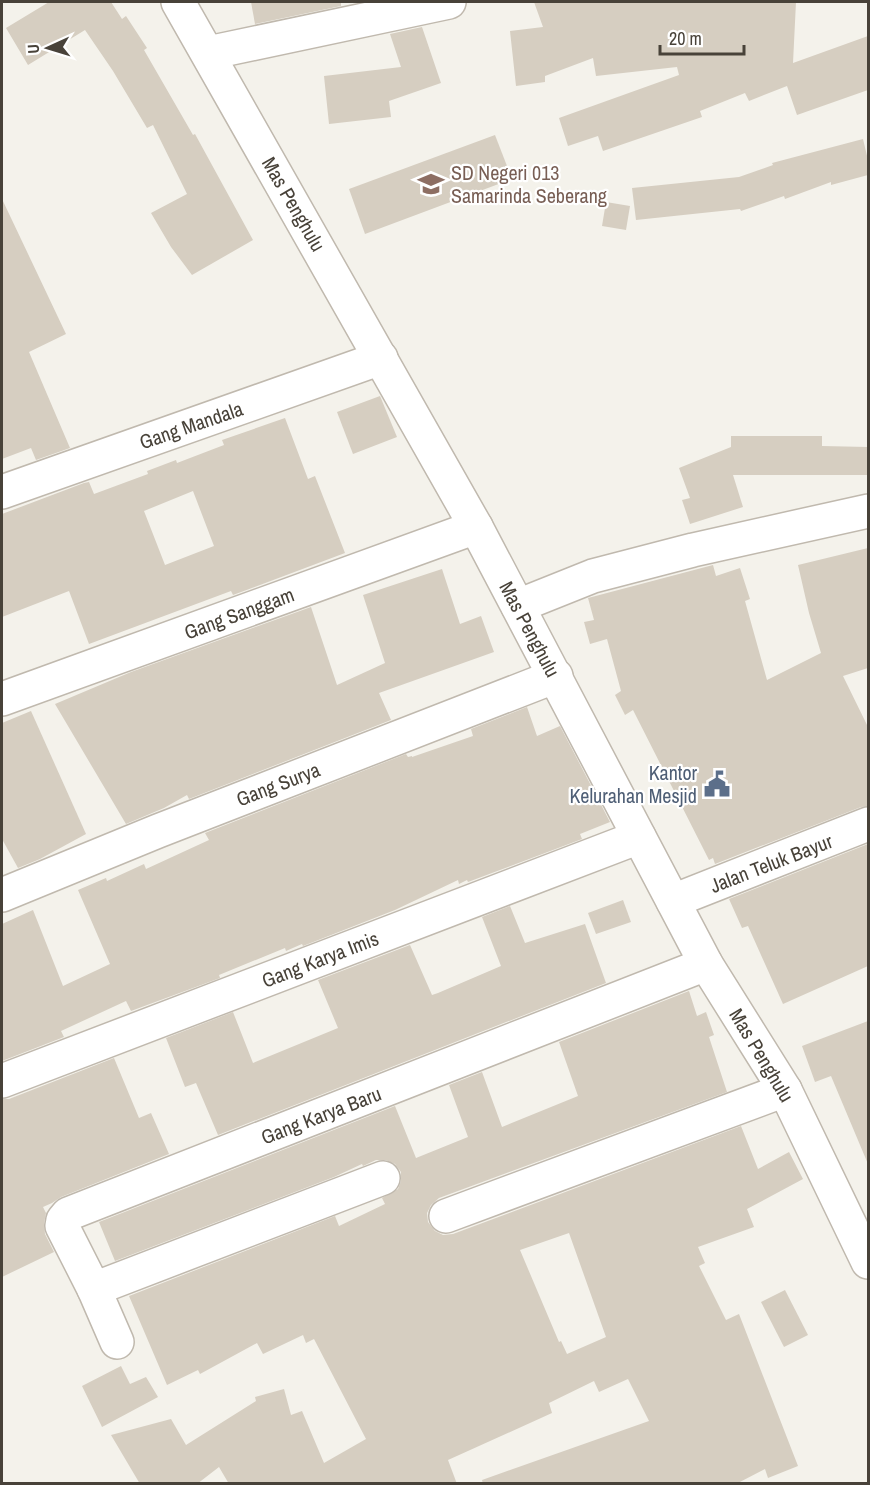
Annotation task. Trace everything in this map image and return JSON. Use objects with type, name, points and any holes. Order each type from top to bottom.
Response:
[{"type":"street","name":"Mas Penghulu","points":[[178,2],[476,527],[706,964],[785,1090],[868,1262]]},
{"type":"street","points":[[208,53],[387,8],[449,2]]},
{"type":"street","name":"Gang Mandala","points":[[2,492],[381,358]]},
{"type":"street","points":[[518,606],[593,576],[693,550],[866,520]]},
{"type":"street","name":"Gang Sanggam","points":[[2,699],[476,527]]},
{"type":"street","name":"Gang Surya","points":[[2,895],[158,831],[556,676]]},
{"type":"street","name":"Jalan Teluk Bayur","points":[[673,901],[868,824]]},
{"type":"street","name":"Gang Karya Imis","points":[[2,1081],[639,837]]},
{"type":"street","name":"Gang Karya Baru","points":[[117,1342],[94,1289],[62,1226],[68,1214],[706,964]]},
{"type":"street","points":[[446,1216],[785,1090]]},
{"type":"street","points":[[94,1289],[383,1178]]},
{"type":"building","points":[[49,2],[111,2],[122,19],[126,16],[147,48],[144,50],[193,135],[195,134],[253,240],[192,275],[171,247],[151,213],[187,194],[153,125],[147,128],[85,30],[28,65],[6,28]]},
{"type":"building","points":[[251,2],[341,2],[341,6],[255,24]]},
{"type":"building","points":[[534,2],[796,2],[793,63],[868,36],[868,90],[797,115],[787,86],[749,101],[745,93],[700,111],[702,117],[603,151],[598,136],[568,146],[559,118],[679,75],[677,67],[596,76],[593,58],[545,76],[545,82],[516,86],[510,31],[543,27]]},
{"type":"building","points":[[422,27],[441,83],[389,101],[391,117],[329,124],[324,76],[401,67],[390,34]]},
{"type":"building","name":"SD Negeri 013 Samarinda Seberang","points":[[495,135],[512,179],[365,234],[349,189]]},
{"type":"building","points":[[863,139],[868,160],[868,175],[831,185],[831,182],[785,199],[784,196],[741,211],[740,209],[636,220],[632,188],[739,177],[773,165],[772,163]]},
{"type":"building","points":[[2,199],[66,334],[29,352],[70,448],[36,460],[31,448],[2,459]]},
{"type":"building","points":[[606,202],[630,206],[626,230],[602,226]]},
{"type":"building","points":[[380,396],[397,437],[353,454],[337,412]]},
{"type":"building","points":[[285,418],[308,479],[315,476],[345,553],[233,595],[231,591],[89,644],[69,591],[2,617],[2,514],[84,483],[89,482],[94,494],[148,474],[147,471],[176,460],[177,463],[224,445],[222,440]],"holes":[[[193,491],[214,546],[165,565],[144,511]]]},
{"type":"building","points":[[731,436],[822,436],[822,446],[868,447],[868,475],[733,475],[743,507],[690,524],[682,500],[690,498],[679,468],[731,447]]},
{"type":"building","points":[[868,548],[868,668],[843,676],[868,727],[868,806],[715,864],[713,858],[709,860],[633,710],[625,715],[615,695],[621,691],[607,639],[590,644],[584,622],[594,620],[588,598],[713,565],[716,576],[740,568],[750,599],[745,601],[767,680],[821,653],[798,565]]},
{"type":"building","points":[[442,569],[460,624],[481,616],[494,652],[379,693],[391,720],[189,799],[187,795],[164,808],[126,824],[55,704],[131,672],[311,607],[337,685],[385,663],[363,595]]},
{"type":"building","points":[[527,707],[537,736],[560,726],[610,822],[580,834],[582,839],[468,882],[467,880],[459,884],[458,880],[395,910],[303,946],[302,944],[286,951],[285,948],[219,975],[220,978],[131,1011],[126,1001],[61,1031],[64,1037],[2,1061],[2,924],[33,910],[63,986],[110,964],[78,890],[106,878],[107,881],[144,864],[146,869],[209,840],[205,833],[406,754],[412,757],[473,736],[471,729]]},
{"type":"building","points":[[31,711],[86,834],[18,868],[2,839],[2,723]]},
{"type":"building","points":[[868,844],[868,966],[783,1004],[748,926],[742,928],[729,899]]},
{"type":"building","points":[[623,900],[631,922],[596,934],[588,913]]},
{"type":"building","points":[[510,906],[525,943],[585,924],[606,983],[218,1135],[196,1083],[185,1087],[166,1038],[233,1012],[253,1063],[338,1028],[318,980],[410,945],[432,995],[438,993],[501,966],[482,917]]},
{"type":"building","points":[[689,991],[697,1016],[706,1012],[714,1035],[709,1037],[727,1092],[439,1198],[431,1205],[427,1213],[428,1222],[435,1231],[443,1235],[453,1234],[741,1126],[758,1169],[789,1152],[803,1179],[747,1209],[754,1227],[698,1247],[705,1263],[699,1266],[726,1320],[739,1314],[798,1466],[768,1478],[765,1469],[736,1484],[483,1484],[482,1480],[649,1421],[628,1379],[599,1392],[594,1381],[549,1403],[552,1413],[448,1460],[457,1484],[229,1484],[219,1467],[197,1484],[140,1484],[111,1435],[171,1419],[186,1445],[256,1401],[255,1397],[284,1389],[291,1415],[302,1411],[324,1463],[366,1439],[314,1339],[306,1343],[303,1335],[263,1354],[257,1343],[200,1374],[198,1370],[167,1385],[129,1296],[335,1216],[339,1226],[385,1204],[382,1198],[398,1189],[401,1172],[395,1164],[386,1160],[376,1160],[363,1166],[362,1164],[334,1177],[115,1261],[99,1222],[395,1106],[416,1158],[468,1137],[449,1085],[482,1072],[502,1127],[578,1096],[559,1042]],"holes":[[[569,1233],[606,1337],[567,1354],[561,1341],[559,1342],[520,1250]]]},
{"type":"building","points":[[868,1021],[868,1164],[831,1076],[815,1082],[802,1046]]},
{"type":"building","points":[[114,1058],[139,1118],[151,1113],[169,1154],[61,1197],[43,1207],[46,1213],[45,1234],[54,1252],[2,1277],[2,1099],[9,1099]]},
{"type":"building","points":[[785,1290],[808,1335],[784,1347],[761,1302]]},
{"type":"building","points":[[121,1366],[130,1384],[146,1377],[158,1397],[102,1427],[82,1386]]},
{"type":"place","name":"SD Negeri 013 Samarinda Seberang","points":[[431,184]]},
{"type":"place","name":"Kantor Kelurahan Mesjid","points":[[717,784]]}]
